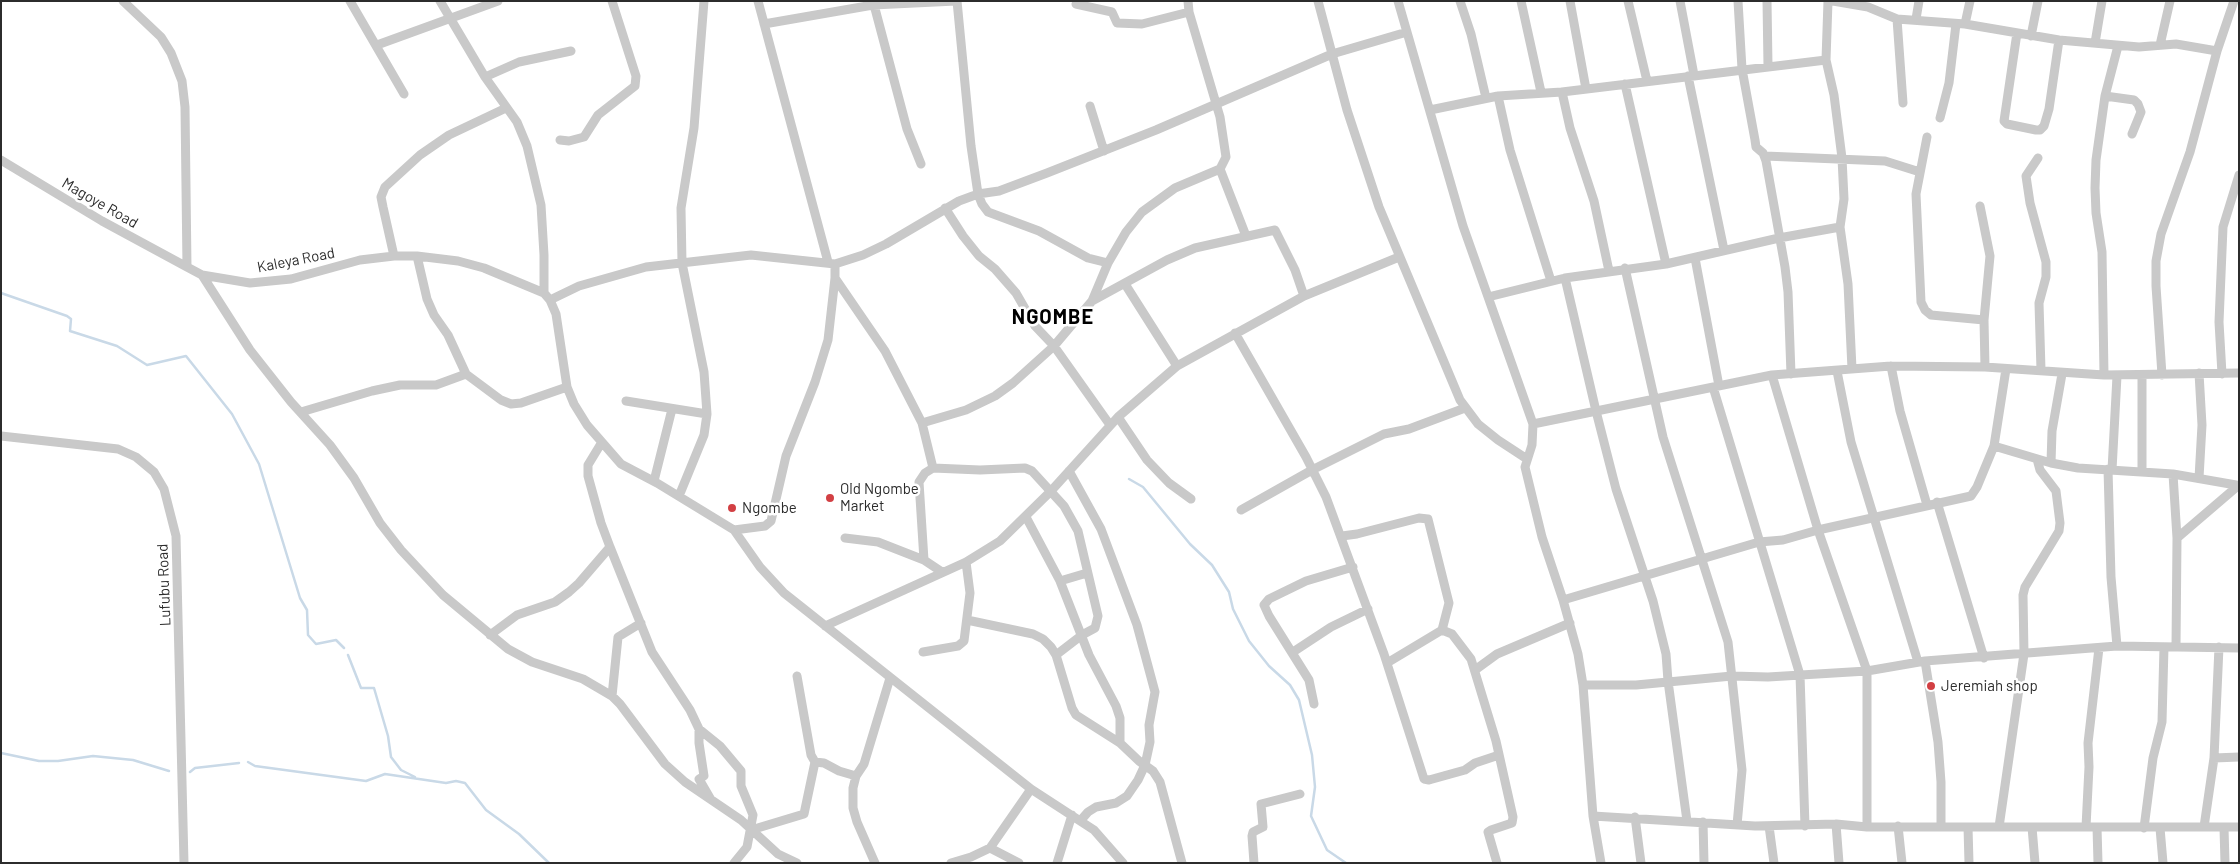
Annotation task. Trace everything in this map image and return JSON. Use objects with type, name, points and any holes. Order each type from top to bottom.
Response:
[{"type":"street","points":[[123,1],[161,37],[171,53],[182,81],[185,116],[187,267]]},
{"type":"street","points":[[350,1],[404,94]]},
{"type":"street","points":[[440,1],[485,77],[517,122],[527,146],[541,205],[547,296],[556,314],[567,387],[574,404],[587,425],[621,464],[654,481],[734,530],[760,567],[784,593],[1031,789],[1081,820],[1101,836],[1123,863]]},
{"type":"street","points":[[377,45],[498,1]]},
{"type":"street","points":[[560,140],[569,141],[584,138],[598,115],[635,86],[636,76],[612,1]]},
{"type":"street","points":[[679,496],[704,435],[707,414],[704,372],[682,263],[681,208],[694,128],[704,1]]},
{"type":"street","points":[[758,1],[835,278],[885,351],[922,423],[933,468]]},
{"type":"street","points":[[764,24],[873,3],[956,1],[978,194],[988,212],[1039,231],[1088,258],[1108,263]]},
{"type":"street","points":[[922,423],[966,410],[995,396],[1013,384],[1054,346],[1092,301],[1108,263],[1126,232],[1142,212],[1175,188],[1220,169],[1226,157],[1226,148],[1216,104],[1189,12],[1188,1]]},
{"type":"street","points":[[1318,1],[1361,155],[1399,258],[1465,408],[1478,424],[1527,459]]},
{"type":"street","points":[[1398,1],[1463,226],[1533,424],[1532,445],[1525,467],[1542,537],[1570,623],[1583,685],[1593,816],[1601,863]]},
{"type":"street","points":[[1460,1],[1486,98]]},
{"type":"street","points":[[1521,1],[1541,92]]},
{"type":"street","points":[[1570,1],[1586,89]]},
{"type":"street","points":[[1628,1],[1647,81]]},
{"type":"street","points":[[1680,1],[1691,76],[1724,250]]},
{"type":"street","points":[[1738,1],[1742,69],[1756,147],[1765,156],[1788,292],[1791,374]]},
{"type":"street","points":[[1767,1],[1768,66]]},
{"type":"street","points":[[1828,1],[1826,60],[1834,95],[1842,158],[1844,199],[1840,227],[1848,284],[1852,369]]},
{"type":"street","points":[[1833,1],[1868,4],[1897,19],[1961,24],[2059,40],[2118,46],[2139,47],[2176,44],[2217,51]]},
{"type":"street","points":[[1916,19],[1919,1]]},
{"type":"street","points":[[1940,118],[1961,24],[1970,1]]},
{"type":"street","points":[[2032,36],[2038,1]]},
{"type":"street","points":[[2095,43],[2102,1]]},
{"type":"street","points":[[2160,45],[2170,1]]},
{"type":"street","points":[[2162,375],[2156,261],[2161,234],[2190,152],[2217,51],[2234,1]]},
{"type":"street","points":[[873,3],[908,130],[921,164]]},
{"type":"street","points":[[1076,4],[1112,12],[1117,23],[1142,24],[1189,12]]},
{"type":"street","points":[[1897,19],[1904,103]]},
{"type":"street","points":[[547,296],[646,267],[751,255],[831,263],[863,255],[886,244],[945,208],[978,194],[999,190],[1104,151],[1332,54],[1407,32]]},
{"type":"street","points":[[2018,33],[2004,121],[2007,124],[2036,130],[2040,130],[2044,126],[2059,40]]},
{"type":"street","points":[[2104,375],[2102,252],[2096,213],[2096,160],[2105,96],[2118,46]]},
{"type":"street","points":[[485,77],[519,62],[571,51]]},
{"type":"street","points":[[1430,110],[1498,96],[1562,92],[1826,60]]},
{"type":"street","points":[[1625,84],[1666,264]]},
{"type":"street","points":[[1562,92],[1570,128],[1594,201],[1609,271]]},
{"type":"street","points":[[1498,96],[1510,150],[1551,281]]},
{"type":"street","points":[[2105,96],[2134,100],[2138,104],[2140,112],[2132,134]]},
{"type":"street","points":[[1090,106],[1104,151]]},
{"type":"street","points":[[394,256],[383,207],[382,197],[385,187],[420,155],[449,134],[506,108]]},
{"type":"street","points":[[1927,137],[1916,194],[1921,302],[1925,310],[1931,315],[1984,320]]},
{"type":"street","points":[[1765,156],[1885,161],[1920,172]]},
{"type":"street","points":[[2038,158],[2026,176],[2030,203],[2046,262],[2046,277],[2039,303],[2041,370]]},
{"type":"street","name":"Magoye Road","points":[[1,160],[102,221],[187,267]]},
{"type":"street","points":[[1220,169],[1246,236]]},
{"type":"street","points":[[2222,374],[2219,313],[2222,227],[2239,175]]},
{"type":"street","points":[[1980,206],[1987,233],[1990,256],[1984,320],[1984,367]]},
{"type":"street","points":[[945,208],[979,256],[995,269],[1016,293],[1035,326],[1054,346],[1110,425]]},
{"type":"street","points":[[1488,297],[1565,278],[1626,268],[1666,264],[1779,238],[1840,227]]},
{"type":"street","points":[[1092,301],[1167,260],[1195,248],[1273,230],[1277,232],[1304,296]]},
{"type":"street","name":"Kaleya Road","points":[[187,267],[202,275],[250,283],[291,278],[360,260],[394,256],[417,256],[458,261],[484,268],[547,296]]},
{"type":"street","points":[[417,256],[427,299],[434,315],[448,335],[466,374],[501,400],[511,404],[521,403],[567,387]]},
{"type":"street","points":[[826,626],[966,562],[1000,541],[1051,491],[1118,416],[1178,366],[1304,296],[1399,258]]},
{"type":"street","points":[[1695,258],[1716,386],[1759,542],[1789,633],[1800,675],[1806,826]]},
{"type":"street","points":[[1626,268],[1665,445],[1728,642],[1742,770],[1737,825]]},
{"type":"street","points":[[202,275],[250,350],[285,394],[330,445],[354,478],[380,523],[401,550],[443,595],[508,649],[532,662],[583,679],[612,696],[665,764],[685,782],[741,820],[778,854],[797,863]]},
{"type":"street","points":[[734,530],[765,526],[771,521],[786,456],[815,382],[828,340],[835,278]]},
{"type":"street","points":[[1565,278],[1616,489],[1653,601],[1666,654],[1668,682],[1687,821]]},
{"type":"street","points":[[1125,284],[1178,366]]},
{"type":"street","points":[[1235,333],[1326,497],[1342,536],[1387,663],[1424,779],[1430,780],[1465,770],[1475,763],[1499,756]]},
{"type":"street","points":[[1533,424],[1772,375],[1891,366],[1984,367],[2041,370],[2062,374],[2117,376],[2239,373]]},
{"type":"street","points":[[1891,366],[1900,411],[1927,505]]},
{"type":"street","points":[[1563,600],[1759,542],[1783,540],[1937,502],[1965,498],[1974,494],[1994,446],[2006,369]]},
{"type":"street","points":[[1837,371],[1851,442],[1921,662],[1938,742],[1941,782],[1941,827]]},
{"type":"street","points":[[2199,373],[2202,425],[2199,478]]},
{"type":"street","points":[[301,412],[372,391],[400,385],[436,385],[466,374]]},
{"type":"street","points":[[2051,463],[2052,431],[2062,374]]},
{"type":"street","points":[[1772,375],[1818,530],[1867,671],[1867,827]]},
{"type":"street","points":[[2142,375],[2142,471]]},
{"type":"street","points":[[2117,376],[2110,469],[2111,577],[2117,646]]},
{"type":"street","points":[[626,401],[707,414]]},
{"type":"street","points":[[1242,510],[1312,470],[1384,434],[1409,429],[1465,408]]},
{"type":"street","points":[[654,481],[672,409]]},
{"type":"street","points":[[1118,416],[1147,460],[1169,483],[1191,499]]},
{"type":"street","name":"Lufubu Road","points":[[1,436],[118,449],[136,457],[154,472],[164,489],[176,536],[184,863]]},
{"type":"street","points":[[602,442],[588,465],[588,476],[601,523],[652,652],[690,710],[699,729],[704,776],[699,779],[711,800]]},
{"type":"street","points":[[1994,446],[2051,463],[2078,468],[2173,474],[2238,485]]},
{"type":"street","points":[[1999,827],[2024,654],[2023,595],[2025,587],[2059,531],[2060,523],[2056,491],[2040,470],[2037,459]]},
{"type":"street","points":[[924,560],[919,482],[925,473],[933,468],[980,470],[1025,468],[1032,471],[1064,506],[1078,531],[1098,616],[1095,628],[1082,635],[1056,655]]},
{"type":"street","points":[[1069,471],[1101,529],[1137,625],[1151,671],[1155,692],[1149,725],[1150,742],[1145,765],[1138,780],[1127,796],[1116,804],[1096,807],[1081,820]]},
{"type":"street","points":[[2173,474],[2176,538],[2176,647]]},
{"type":"street","points":[[2176,538],[2238,485]]},
{"type":"street","points":[[1937,502],[1984,658]]},
{"type":"street","points":[[1026,517],[1060,581],[1089,655],[1116,706],[1120,718],[1120,743]]},
{"type":"street","points":[[1342,536],[1419,518],[1428,520],[1449,603],[1442,630],[1387,663]]},
{"type":"street","points":[[846,538],[878,542],[924,560],[942,572]]},
{"type":"street","points":[[490,635],[517,614],[555,602],[580,584],[610,547]]},
{"type":"street","points":[[923,652],[962,644],[970,593],[966,562]]},
{"type":"street","points":[[1314,704],[1309,680],[1269,616],[1265,608],[1265,602],[1306,581],[1353,567]]},
{"type":"street","points":[[1060,581],[1087,573]]},
{"type":"street","points":[[1293,652],[1331,627],[1368,610]]},
{"type":"street","points":[[967,620],[1033,634],[1043,639],[1056,655],[1072,708],[1076,715],[1120,743],[1153,771],[1160,782],[1182,863]]},
{"type":"street","points":[[612,696],[618,637],[640,622]]},
{"type":"street","points":[[1475,670],[1496,654],[1570,623]]},
{"type":"street","points":[[1442,630],[1452,634],[1461,644],[1475,670],[1499,756],[1513,820],[1488,832],[1497,863]]},
{"type":"street","points":[[1583,685],[1636,685],[1732,676],[1768,677],[1867,671],[1921,662],[2117,646],[2239,648]]},
{"type":"street","points":[[2144,828],[2153,758],[2162,722],[2164,647]]},
{"type":"street","points":[[2204,827],[2214,758],[2219,647]]},
{"type":"street","points":[[2086,827],[2089,767],[2088,743],[2099,648]]},
{"type":"street","points":[[751,830],[804,814],[815,762],[811,755],[797,676]]},
{"type":"street","points":[[875,863],[853,808],[853,788],[856,776],[864,764],[890,678]]},
{"type":"street","points":[[699,729],[720,746],[741,771],[741,786],[753,815],[748,847],[734,863]]},
{"type":"street","points":[[2214,758],[2239,757]]},
{"type":"street","points":[[815,762],[824,763],[839,772],[856,776]]},
{"type":"street","points":[[951,863],[972,860],[990,848],[1031,789]]},
{"type":"street","points":[[1254,863],[1253,832],[1264,827],[1261,804],[1300,794]]},
{"type":"street","points":[[1057,863],[1072,815]]},
{"type":"street","points":[[1593,816],[1769,826],[1836,824],[1867,827],[2239,827]]},
{"type":"street","points":[[1635,817],[1641,863]]},
{"type":"street","points":[[1703,822],[1704,863]]},
{"type":"street","points":[[1836,824],[1839,863]]},
{"type":"street","points":[[1769,826],[1774,863]]},
{"type":"street","points":[[1898,826],[1902,863]]},
{"type":"street","points":[[1968,827],[1969,863]]},
{"type":"street","points":[[2032,827],[2034,863]]},
{"type":"street","points":[[2097,827],[2098,863]]},
{"type":"street","points":[[2160,828],[2163,863]]},
{"type":"street","points":[[2224,828],[2224,863]]},
{"type":"street","points":[[990,848],[1019,863]]},
{"type":"waterway","points":[[1,293],[67,316],[71,319],[70,331],[117,346],[147,365],[186,356],[232,414],[259,464],[300,598],[307,610],[308,635],[316,644],[336,640],[344,648]]},
{"type":"waterway","points":[[1129,479],[1143,487],[1190,544],[1212,565],[1229,592],[1233,609],[1249,641],[1269,666],[1290,685],[1299,700],[1312,755],[1315,787],[1311,816],[1327,850],[1346,863]]},
{"type":"waterway","points":[[348,655],[361,688],[374,688],[388,736],[391,757],[401,770],[415,777]]},
{"type":"waterway","points":[[1,753],[39,761],[58,761],[93,756],[133,760],[169,771]]},
{"type":"waterway","points":[[248,762],[255,766],[366,781],[385,774],[446,783],[456,781],[465,783],[486,810],[519,834],[549,863]]},
{"type":"waterway","points":[[190,772],[195,768],[239,763]]},
{"type":"place","name":"Old Ngombe Market","points":[[830,498]]},
{"type":"place","name":"Ngombe","points":[[732,508]]},
{"type":"place","name":"Jeremiah shop","points":[[1931,686]]},
{"type":"district","name":"NGOMBE","points":[[1053,317]]}]
